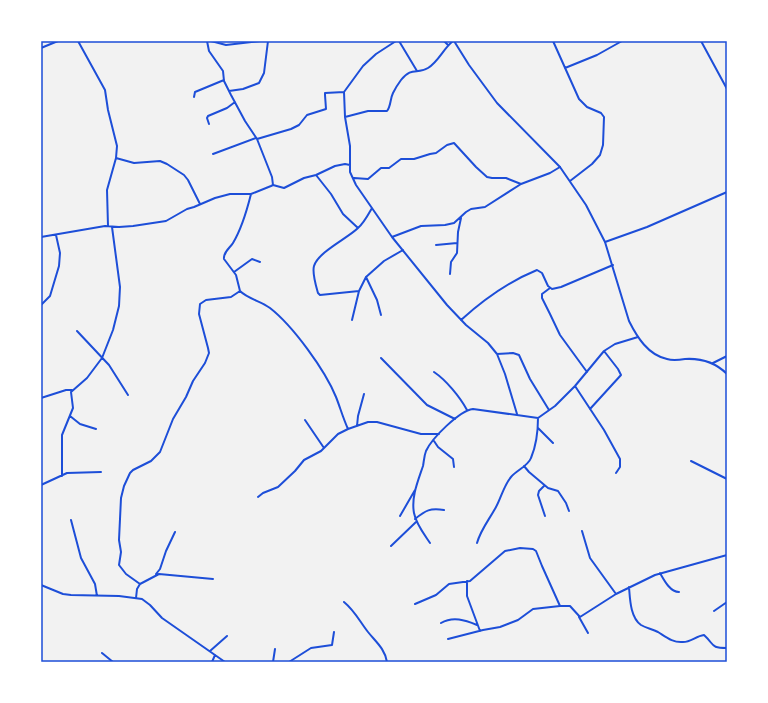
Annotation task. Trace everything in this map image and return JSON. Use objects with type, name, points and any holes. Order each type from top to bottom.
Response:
[{"type":"street","points":[[41,48],[58,41]]},
{"type":"street","points":[[78,41],[104,90],[117,146],[116,158],[107,190],[108,226]]},
{"type":"street","points":[[41,236],[56,235],[84,228],[133,226],[166,221],[186,209],[214,198],[230,194],[251,194],[269,188],[272,184],[272,177],[257,138],[229,91],[224,80],[223,71],[209,51],[208,41]]},
{"type":"street","points":[[212,41],[226,44],[260,41]]},
{"type":"street","points":[[229,91],[243,89],[259,83],[264,73],[268,41]]},
{"type":"street","points":[[416,71],[397,41],[376,54],[363,66],[344,92],[344,117],[350,146],[350,172],[360,191],[392,237],[447,305],[461,320],[488,343],[497,354],[509,385],[517,414]]},
{"type":"street","points":[[444,41],[448,45]]},
{"type":"street","points":[[344,117],[368,111],[387,111],[390,106],[393,93],[401,80],[409,72],[423,70],[431,66],[453,41],[480,82],[497,103],[560,167],[586,205],[605,242],[629,321],[638,337],[650,351],[667,360],[694,359],[713,363],[727,374]]},
{"type":"street","points":[[553,41],[579,99],[587,107],[601,112],[604,117],[603,146],[600,155],[592,164],[570,181]]},
{"type":"street","points":[[565,68],[597,55],[622,41]]},
{"type":"street","points":[[701,41],[727,89]]},
{"type":"street","points":[[194,97],[195,92],[224,80]]},
{"type":"street","points":[[213,154],[257,138],[291,129],[299,125],[310,113],[326,109],[324,95],[326,93],[344,92]]},
{"type":"street","points":[[209,124],[207,118],[208,116],[227,108],[235,102]]},
{"type":"street","points":[[353,178],[368,179],[381,168],[389,168],[401,159],[414,159],[436,153],[447,145],[454,143],[487,177],[506,178],[521,184]]},
{"type":"street","points":[[116,158],[134,162],[160,161],[167,164],[184,175],[200,204]]},
{"type":"street","points":[[272,184],[284,188],[304,178],[316,175],[340,164],[350,166]]},
{"type":"street","points":[[392,237],[421,226],[451,224],[471,209],[485,207],[521,184],[550,173],[560,167]]},
{"type":"street","points":[[316,175],[331,194],[343,214],[358,228]]},
{"type":"street","points":[[605,242],[647,227],[727,192]]},
{"type":"street","points":[[251,194],[238,233],[223,256],[227,264],[234,272],[240,292],[271,308],[311,354],[334,392],[348,429]]},
{"type":"street","points":[[359,291],[319,294],[314,270],[315,264],[318,260],[358,228],[364,222],[372,208]]},
{"type":"street","points":[[450,274],[451,262],[456,255],[462,217]]},
{"type":"street","points":[[41,398],[66,390],[72,390],[87,378],[102,358],[113,330],[119,296],[119,277],[112,227]]},
{"type":"street","points":[[41,305],[50,296],[59,266],[60,253],[56,235]]},
{"type":"street","points":[[436,245],[457,243]]},
{"type":"street","points":[[352,320],[359,291],[366,277],[384,261],[403,250]]},
{"type":"street","points":[[234,272],[252,259],[260,262]]},
{"type":"street","points":[[587,372],[560,335],[542,298],[542,294],[550,288],[554,289],[561,287],[613,265]]},
{"type":"street","points":[[461,320],[499,291],[537,270],[542,273],[550,288]]},
{"type":"street","points":[[366,277],[377,300],[381,315]]},
{"type":"street","points":[[140,584],[126,574],[119,565],[121,552],[119,540],[122,492],[130,473],[152,461],[160,452],[164,438],[173,418],[207,358],[209,353],[199,314],[200,304],[206,300],[231,297],[240,292]]},
{"type":"street","points":[[77,331],[109,365],[128,395]]},
{"type":"street","points":[[430,543],[416,520],[413,505],[415,489],[426,451],[439,434],[467,410],[473,409],[538,418],[575,386],[604,351],[615,344],[638,337]]},
{"type":"street","points":[[590,409],[621,376],[618,369],[604,351]]},
{"type":"street","points":[[497,354],[513,353],[519,355],[530,379],[549,410]]},
{"type":"street","points":[[713,363],[727,356]]},
{"type":"street","points":[[381,358],[427,405],[455,419]]},
{"type":"street","points":[[434,372],[441,377],[463,402],[467,410]]},
{"type":"street","points":[[575,386],[607,434],[620,459],[620,467],[616,473]]},
{"type":"street","points":[[62,476],[62,435],[72,408],[72,390]]},
{"type":"street","points":[[357,426],[364,394]]},
{"type":"street","points":[[70,416],[80,424],[96,429]]},
{"type":"street","points":[[477,543],[482,529],[495,509],[507,483],[517,471],[531,459],[538,428],[538,418]]},
{"type":"street","points":[[305,420],[324,448]]},
{"type":"street","points":[[258,497],[263,493],[278,487],[304,460],[324,448],[338,434],[368,422],[377,422],[421,434],[439,434]]},
{"type":"street","points":[[538,428],[553,443]]},
{"type":"street","points":[[434,441],[438,447],[453,460],[454,467]]},
{"type":"street","points":[[691,462],[727,478]]},
{"type":"street","points":[[524,466],[544,486],[550,490],[558,491],[566,503],[569,511]]},
{"type":"street","points":[[41,485],[67,473],[101,472]]},
{"type":"street","points":[[544,486],[539,491],[538,495],[545,516]]},
{"type":"street","points":[[400,516],[415,489]]},
{"type":"street","points":[[391,546],[416,520],[428,510],[444,510]]},
{"type":"street","points":[[71,520],[81,558],[95,584],[97,596]]},
{"type":"street","points":[[582,531],[590,558],[616,594]]},
{"type":"street","points":[[136,598],[137,589],[140,584],[155,575],[160,569],[166,551],[175,532]]},
{"type":"street","points":[[415,604],[436,596],[449,584],[467,581],[476,576],[505,551],[520,548],[532,548],[536,551],[560,606]]},
{"type":"street","points":[[579,617],[628,587],[660,573],[727,555]]},
{"type":"street","points":[[660,573],[672,590],[679,592]]},
{"type":"street","points":[[155,575],[168,574],[213,579]]},
{"type":"street","points":[[467,581],[467,596],[480,630]]},
{"type":"street","points":[[41,585],[63,594],[77,596],[136,598],[145,601],[162,618],[225,662]]},
{"type":"street","points":[[628,587],[632,609],[639,624],[675,642],[687,642],[704,636],[713,647],[727,648]]},
{"type":"street","points":[[344,602],[352,609],[370,634],[381,646],[387,662]]},
{"type":"street","points":[[714,611],[727,602]]},
{"type":"street","points":[[448,639],[480,630],[500,627],[511,623],[533,609],[560,606],[570,606],[579,617],[588,633]]},
{"type":"street","points":[[441,623],[454,619],[468,621],[478,626]]},
{"type":"street","points":[[289,662],[311,648],[332,645],[334,632]]},
{"type":"street","points":[[210,651],[227,636]]},
{"type":"street","points":[[273,662],[275,649]]},
{"type":"street","points":[[102,653],[113,662]]},
{"type":"street","points":[[212,662],[215,655]]}]
